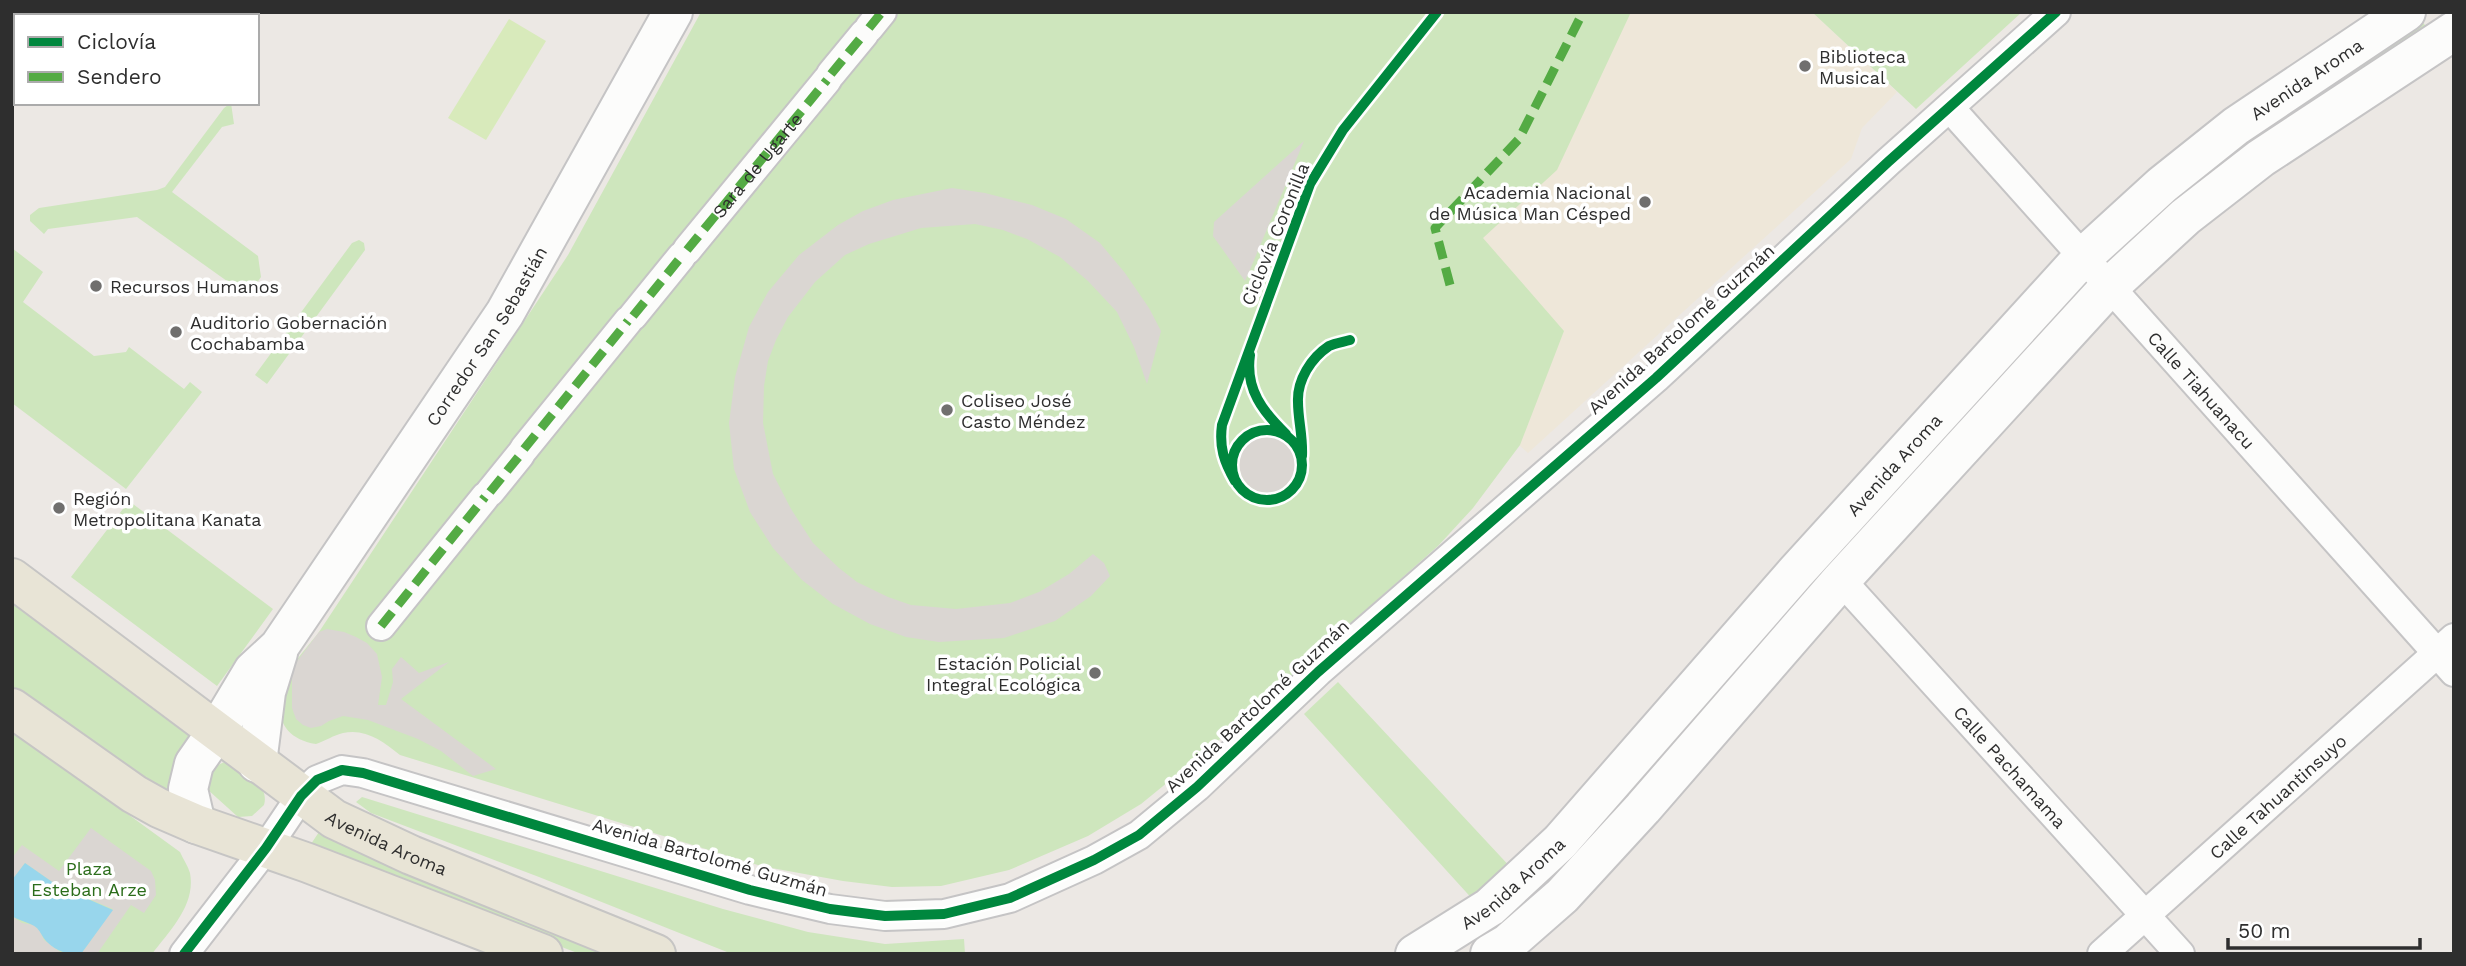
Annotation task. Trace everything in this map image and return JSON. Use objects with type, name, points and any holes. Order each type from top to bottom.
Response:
[{"type":"main road","name":"Corredor San Sebastián","points":[[196,824],[188,789],[194,764],[253,671],[279,648],[505,313],[673,12]]},
{"type":"main road","name":"Avenida Aroma","points":[[1415,954],[1490,907],[1560,842],[1787,582],[2082,258],[2162,185],[2236,126],[2406,12]]},
{"type":"main road","points":[[1490,954],[1507,944],[1571,886],[1643,808],[1841,580],[2109,287],[2185,217],[2261,158],[2454,31]]},
{"type":"main road","name":"Avenida Aroma","points":[[12,578],[334,819],[366,836],[656,954]]},
{"type":"main road","name":"Corredor San Sebastián","points":[[257,762],[266,692],[279,648]]},
{"type":"main road","points":[[12,708],[134,794],[196,824],[543,954]]},
{"type":"street","name":"Avenida Bartolomé Guzmán","points":[[301,796],[317,780],[342,771],[363,773],[750,890],[830,909],[885,916],[944,914],[1010,898],[1094,860],[1139,835],[1197,787],[1318,672],[1656,378],[1888,162],[2056,12]]},
{"type":"street","points":[[2445,12],[2454,22]]},
{"type":"street","name":"Sara de Ugarte","points":[[380,626],[872,25]]},
{"type":"street","name":"Calle Tiahuanacu","points":[[1950,108],[2082,258],[2448,654]]},
{"type":"street","name":"Calle Pachamama","points":[[1841,580],[2180,954]]},
{"type":"street","name":"Calle Tahuantinsuyo","points":[[2102,954],[2448,654]]},
{"type":"street","points":[[184,954],[301,796]]},
{"type":"shaded area","name":"Academia Nacional de Música Man Césped","points":[[1604,12],[1812,12],[1897,92],[1862,128],[1851,159],[1528,453],[1519,445],[1449,258]]},
{"type":"shaded area","points":[[1304,141],[1245,281],[1213,236],[1214,222]]},
{"type":"shaded area","points":[[952,188],[1032,205],[1066,219],[1100,243],[1125,273],[1161,331],[1147,384],[1134,347],[1117,312],[1088,281],[1060,257],[1027,239],[975,224],[921,228],[869,244],[845,255],[815,282],[788,317],[768,361],[764,386],[763,423],[773,474],[813,543],[839,568],[857,582],[888,597],[911,605],[956,609],[1010,603],[1039,592],[1069,574],[1093,554],[1104,563],[1110,576],[1091,596],[1055,621],[1004,638],[939,642],[906,637],[870,624],[833,604],[802,580],[773,548],[750,512],[734,469],[729,423],[735,377],[749,327],[768,292],[799,255],[838,225],[863,211],[893,200]]},
{"type":"shaded area","points":[[1268,435],[1279,437],[1292,448],[1297,464],[1295,475],[1284,488],[1268,493],[1257,491],[1244,480],[1239,464],[1241,453],[1252,440]]},
{"type":"shaded area","points":[[327,629],[356,637],[367,643],[377,654],[382,677],[378,705],[386,705],[393,682],[392,669],[401,657],[419,673],[449,662],[401,699],[496,769],[473,776],[441,751],[368,720],[343,716],[321,726],[311,728],[303,725],[296,719],[292,708],[292,668],[319,632]]},
{"type":"shaded area","points":[[91,828],[151,871],[156,895],[144,913],[131,905],[97,954],[81,954],[113,909],[58,886],[25,863],[12,880],[12,858],[22,845],[59,871]]},
{"type":"shaded area","points":[[12,916],[22,923],[34,925],[44,940],[63,954],[12,954]]},
{"type":"green space","points":[[701,12],[1631,12],[1557,170],[1483,238],[1564,331],[1520,445],[1473,508],[1438,546],[1211,747],[1141,804],[1088,836],[1009,870],[941,886],[892,887],[761,866],[400,755],[380,741],[359,732],[343,733],[316,744],[301,740],[284,725],[281,715],[282,692],[295,663],[319,632],[568,255]]},
{"type":"green space","points":[[1812,12],[2022,12],[1916,109]]},
{"type":"green space","points":[[509,19],[546,41],[486,140],[448,118]]},
{"type":"green space","points":[[2420,20],[2429,29],[2112,266],[2104,256],[2231,149]]},
{"type":"green space","points":[[231,105],[234,124],[222,127],[172,192],[258,256],[261,277],[248,296],[137,217],[48,229],[44,234],[30,221],[30,215],[39,208],[165,187],[224,108]]},
{"type":"green space","points":[[359,240],[364,243],[365,250],[267,384],[255,375],[352,243]]},
{"type":"green space","points":[[12,248],[43,272],[23,302],[94,356],[126,352],[129,347],[184,389],[190,382],[202,392],[126,489],[12,403]]},
{"type":"green space","points":[[129,501],[273,609],[217,686],[71,577]]},
{"type":"green space","points":[[12,599],[194,735],[173,791],[138,778],[12,686]]},
{"type":"green space","points":[[1338,682],[1514,871],[1476,903],[1304,714]]},
{"type":"green space","name":"Plaza Esteban Arze","points":[[12,730],[180,852],[190,873],[189,896],[174,926],[152,954],[12,954]]},
{"type":"green space","points":[[229,761],[254,779],[263,791],[264,805],[252,816],[238,817],[207,789],[212,770]]},
{"type":"green space","points":[[362,797],[723,909],[808,932],[885,944],[964,939],[965,954],[732,954],[371,813],[356,802]]},
{"type":"green space","points":[[321,829],[343,845],[369,858],[617,954],[580,954],[350,866],[309,847]]},
{"type":"water","points":[[25,863],[58,886],[113,910],[81,954],[58,950],[46,941],[37,928],[12,916],[12,880]]},
{"type":"marked path","points":[[869,28],[882,12]]},
{"type":"marked path","points":[[1450,285],[1435,228],[1519,139],[1583,12]]},
{"type":"marked path","points":[[831,74],[864,34]]},
{"type":"marked path","points":[[687,250],[827,80]]},
{"type":"marked path","points":[[633,316],[681,257]]},
{"type":"marked path","points":[[524,449],[628,321]]},
{"type":"marked path","points":[[490,492],[520,455]]},
{"type":"marked path","points":[[381,626],[485,497]]},
{"type":"cycle path","name":"Ciclovía Coronilla","points":[[1235,481],[1223,454],[1222,425],[1310,184],[1343,130],[1437,12]]},
{"type":"cycle path","points":[[184,954],[266,848],[301,796],[317,780],[342,770],[363,773],[750,890],[830,909],[885,916],[944,914],[1010,898],[1094,860],[1139,835],[1197,787],[1318,672],[1656,378],[1888,162],[2056,12]]},
{"type":"cycle path","points":[[1302,456],[1298,394],[1303,378],[1322,351],[1331,345],[1350,340]]},
{"type":"cycle path","points":[[1250,355],[1250,379],[1253,389],[1263,408],[1286,434]]},
{"type":"cycle path","points":[[1274,430],[1287,436],[1296,445],[1300,451],[1302,465],[1300,479],[1292,490],[1281,498],[1260,500],[1242,490],[1234,479],[1232,458],[1242,440],[1253,432],[1274,430]]},
{"type":"place","name":"Biblioteca Musical","points":[[1805,66]]},
{"type":"place","name":"Academia Nacional de Música Man Césped","points":[[1645,202]]},
{"type":"place","name":"Recursos Humanos","points":[[96,286]]},
{"type":"place","name":"Auditorio Gobernación Cochabamba","points":[[176,332]]},
{"type":"place","name":"Coliseo José Casto Méndez","points":[[947,410]]},
{"type":"place","name":"Región Metropolitana Kanata","points":[[59,508]]},
{"type":"place","name":"Estación Policial Integral Ecológica","points":[[1095,673]]}]
